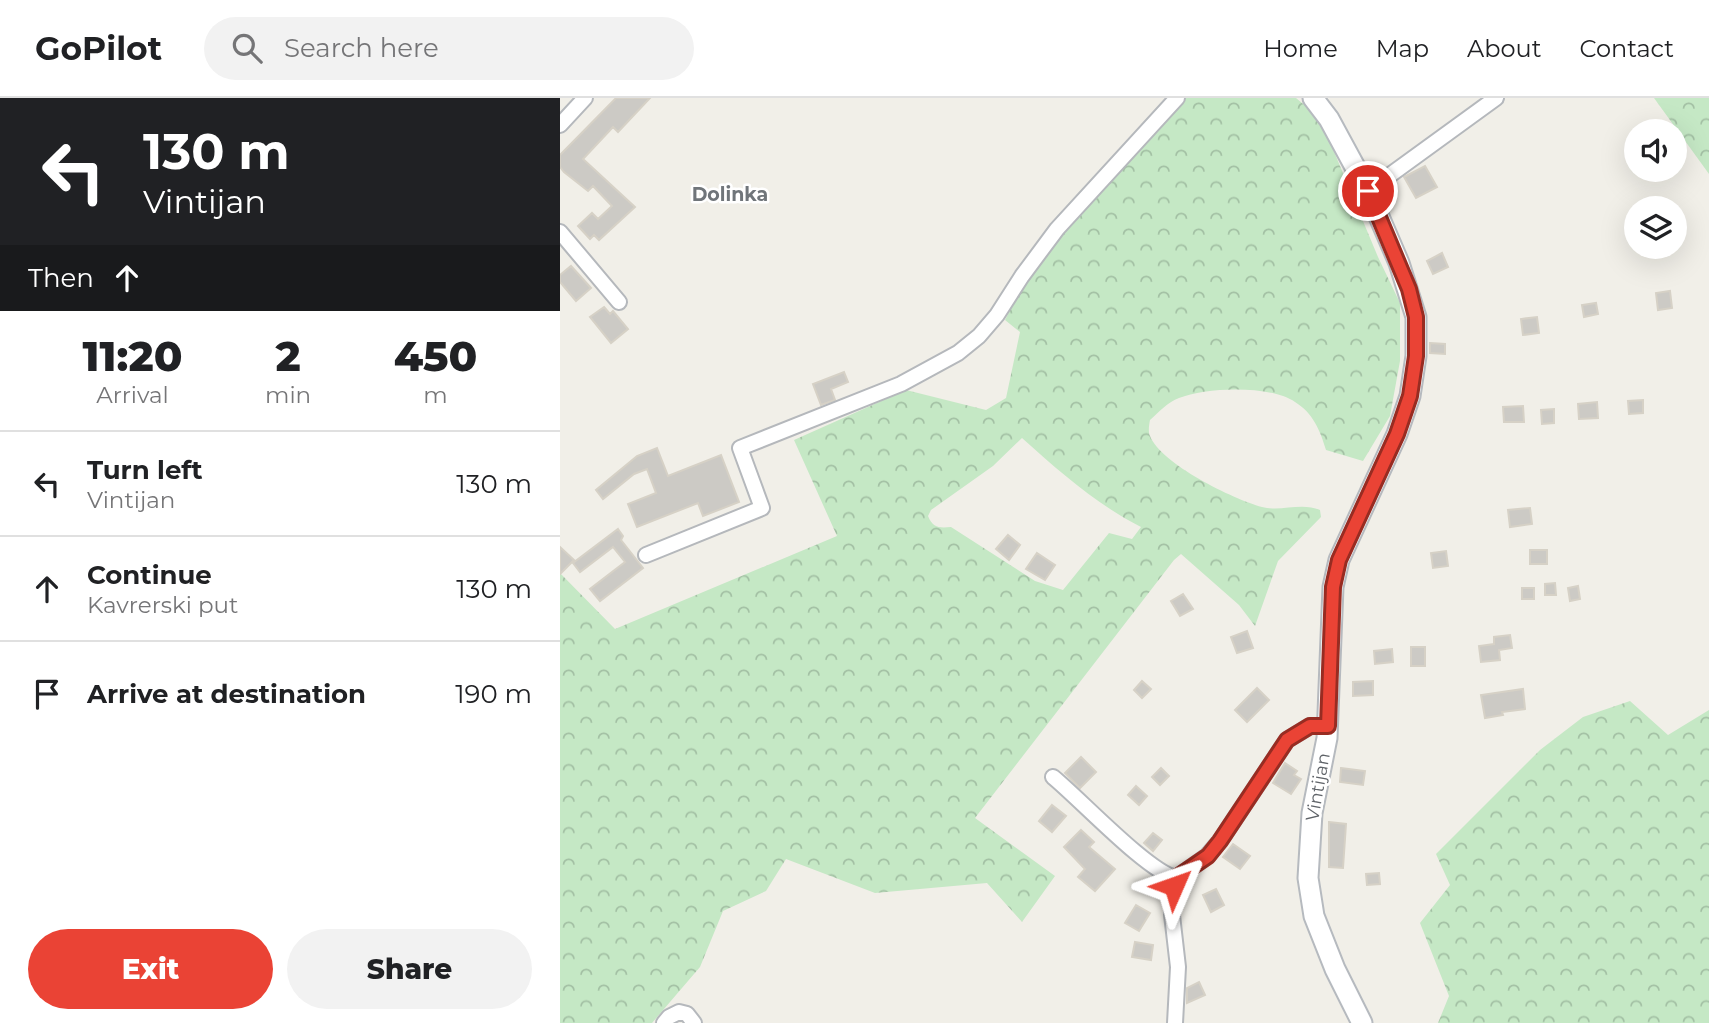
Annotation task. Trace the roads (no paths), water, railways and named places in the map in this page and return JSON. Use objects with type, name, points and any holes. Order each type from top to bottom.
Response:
[{"type":"main road","name":"Vintijan","points":[[1313,98],[1329,119],[1368,191],[1409,289],[1416,317],[1416,356],[1410,396],[1397,434],[1339,560],[1333,587],[1328,726],[1312,813],[1308,878],[1314,916],[1362,1023]]},
{"type":"street","points":[[560,125],[585,98]]},
{"type":"street","points":[[646,555],[762,508],[740,448],[901,384],[958,353],[979,336],[1058,229],[1177,98]]},
{"type":"street","points":[[1368,191],[1496,98]]},
{"type":"street","points":[[560,232],[619,302]]},
{"type":"street","points":[[1175,1023],[1178,967],[1172,915],[1176,878],[1208,856],[1287,740],[1310,726],[1328,726]]},
{"type":"street","points":[[1053,777],[1082,801],[1095,817],[1164,874],[1176,878]]},
{"type":"street","points":[[664,1023],[669,1017],[680,1012],[687,1014],[694,1023]]},
{"type":"district","name":"Dolinka","points":[[730,194]]}]
